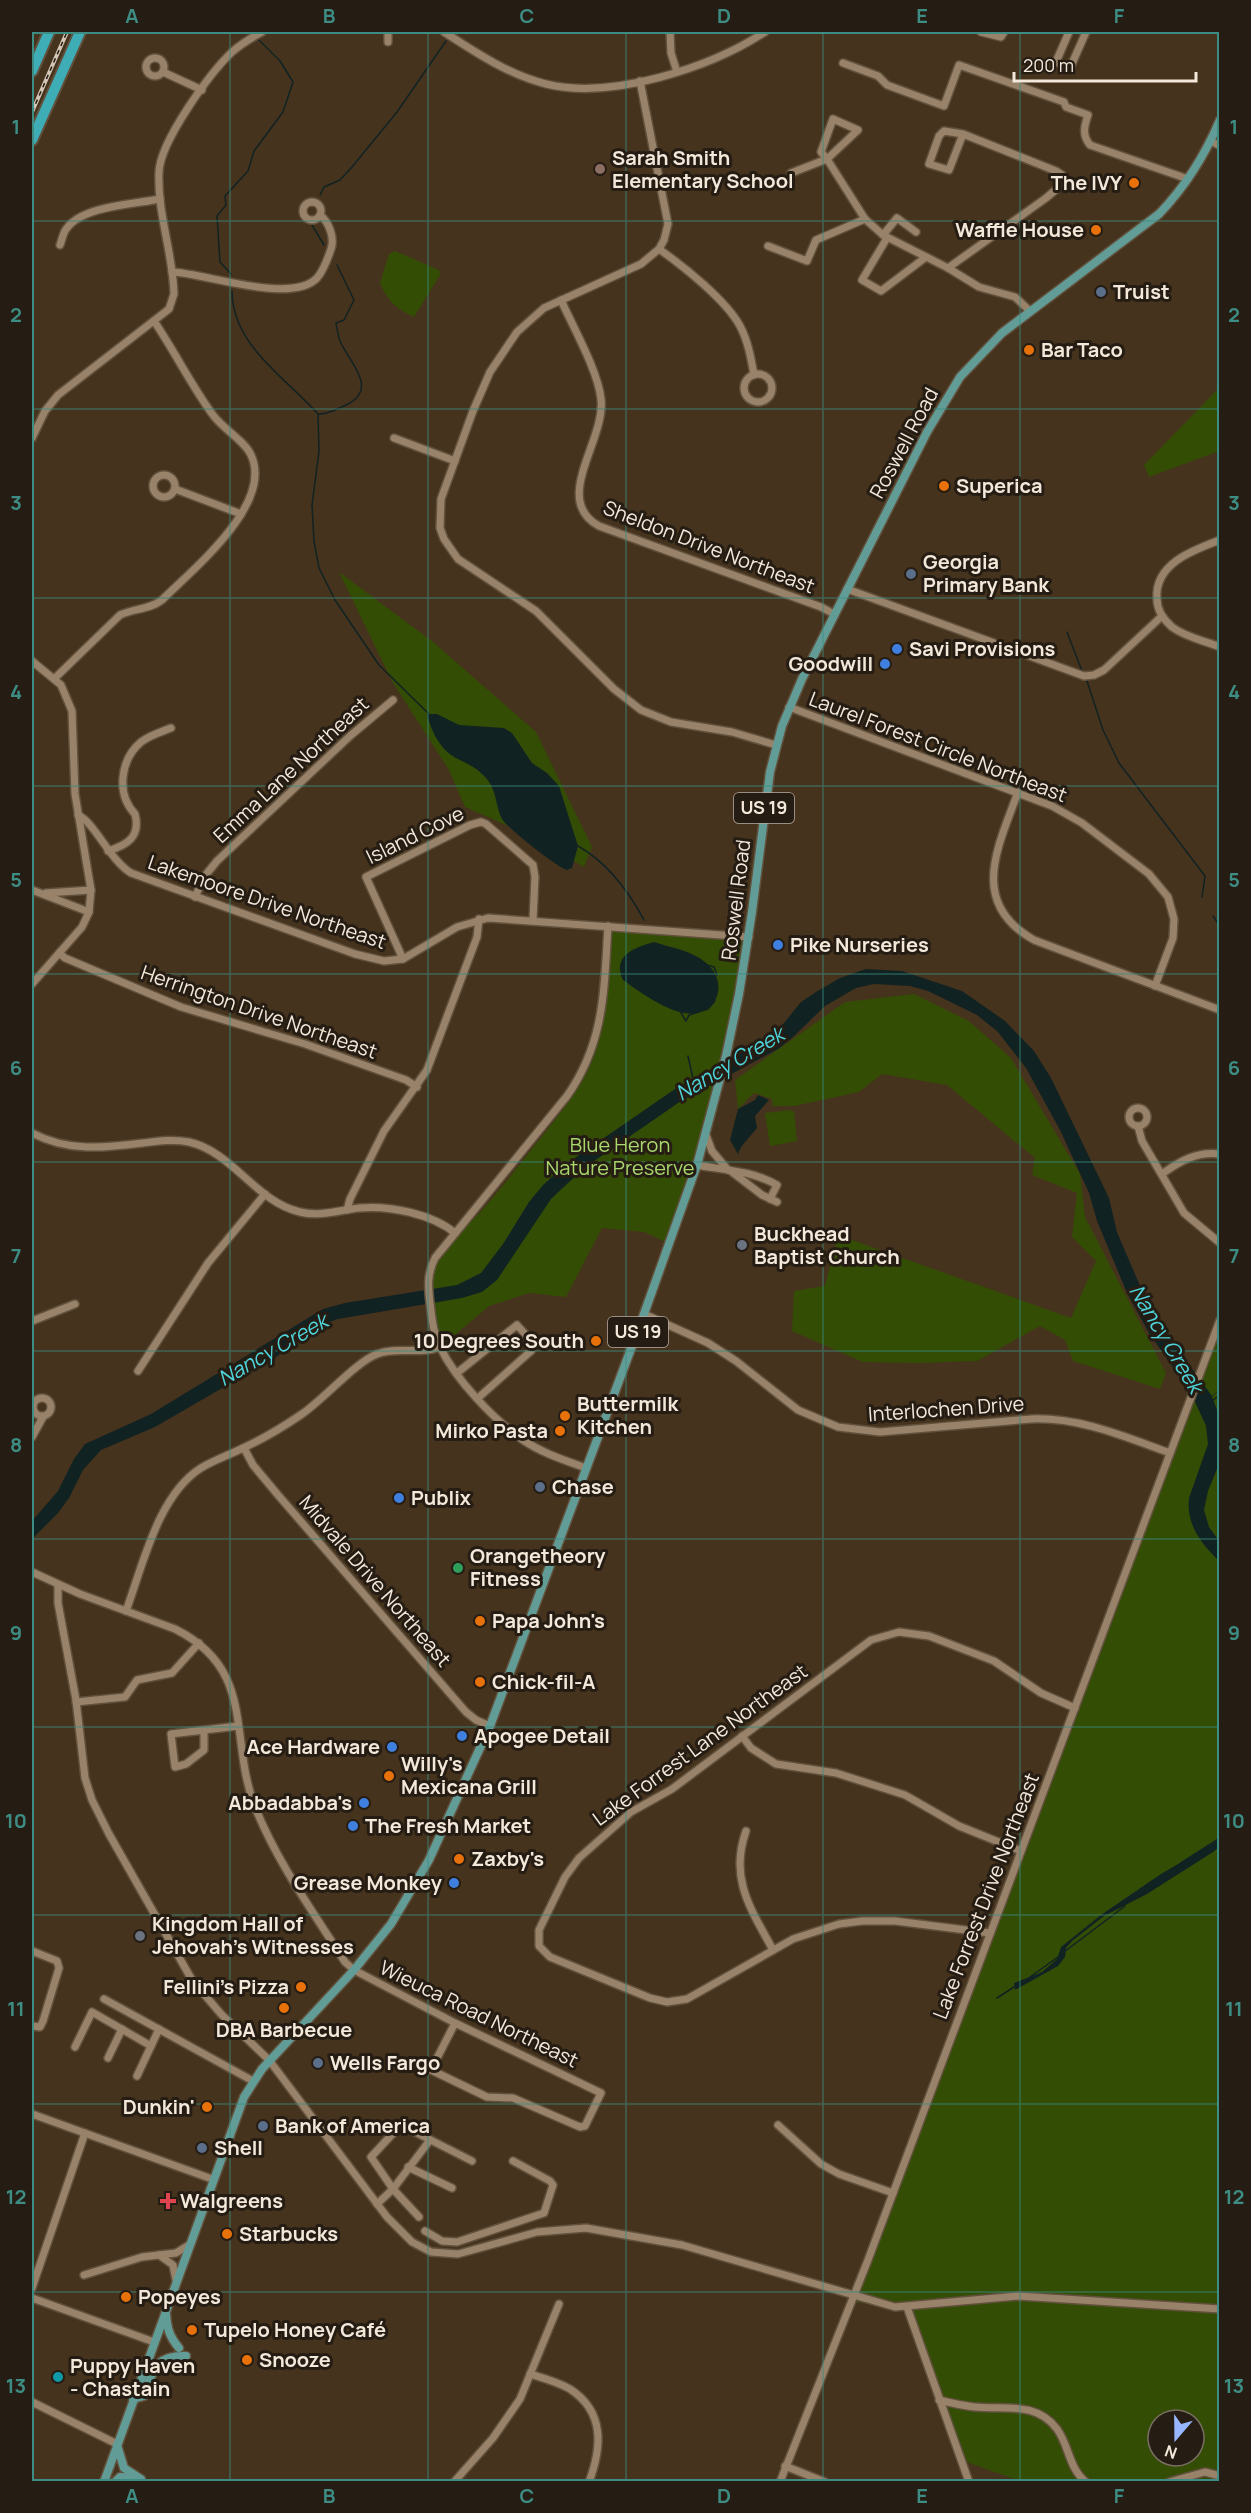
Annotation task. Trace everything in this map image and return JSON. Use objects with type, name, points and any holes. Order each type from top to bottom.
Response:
[{"type":"highway","points":[[32,71],[49,32]]},
{"type":"highway","points":[[32,140],[80,32]]},
{"type":"main road","name":"Roswell Road","points":[[490,1726],[697,1166],[726,1056],[749,937],[765,799],[776,745],[789,707],[943,402],[980,354],[1030,311],[1141,230],[1172,200],[1211,141],[1220,120]]},
{"type":"main road","name":"US 19","points":[[104,2481],[236,2112],[253,2081],[269,2060],[354,1970],[391,1924],[417,1883],[490,1726]]},
{"type":"main road","points":[[166,2309],[167,2330],[170,2338],[179,2348]]},
{"type":"main road","points":[[134,2399],[144,2396],[160,2360],[173,2356],[186,2356]]},
{"type":"main road","points":[[115,2481],[126,2476],[141,2479],[124,2468],[117,2444]]},
{"type":"street","points":[[32,438],[45,411],[58,395],[165,313],[173,302],[172,272],[160,199],[159,170],[163,150],[202,90],[234,50],[262,32]]},
{"type":"street","points":[[388,32],[388,42]]},
{"type":"street","points":[[446,32],[488,59],[521,76],[546,84],[588,89],[640,81],[676,72],[723,55],[765,32]]},
{"type":"street","points":[[670,32],[671,53],[676,72]]},
{"type":"street","points":[[981,32],[1001,38],[1004,32]]},
{"type":"street","points":[[1068,32],[1056,62],[1070,68],[1086,32]]},
{"type":"street","points":[[843,63],[878,76],[887,85],[944,106],[959,65],[1064,102],[1066,107],[1088,115],[1084,128],[1084,139],[1090,145],[1188,179]]},
{"type":"street","points":[[163,72],[202,90]]},
{"type":"street","points":[[640,81],[668,215],[667,232],[659,249],[641,264],[561,300],[530,318],[504,348],[480,394],[441,499],[439,517],[444,539],[458,559],[536,611],[614,689],[641,710],[671,722],[732,732],[776,745]]},
{"type":"street","points":[[791,173],[827,159],[858,130],[833,119],[821,152],[827,159],[865,219],[885,236],[948,268],[979,287],[1015,297],[1030,311]]},
{"type":"street","points":[[948,268],[1046,198],[1061,181],[1062,175],[963,135],[944,131],[939,136],[929,164],[949,171],[963,135]]},
{"type":"street","points":[[1211,141],[1220,146]]},
{"type":"street","points":[[60,245],[65,229],[75,220],[91,212],[160,199]]},
{"type":"street","points":[[172,272],[186,272],[242,285],[282,289],[310,283],[317,278],[327,261],[332,244],[328,226],[320,215]]},
{"type":"street","points":[[916,232],[897,218],[862,280],[881,291],[926,257]]},
{"type":"street","points":[[768,246],[807,261],[816,240],[865,219]]},
{"type":"street","points":[[659,249],[718,298],[732,313],[746,339],[754,375]]},
{"type":"street","name":"Sheldon Drive Northeast","points":[[561,300],[597,381],[602,399],[600,428],[578,490],[579,504],[585,516],[599,526],[821,607],[834,614]]},
{"type":"street","points":[[54,678],[120,615],[129,611],[150,608],[162,600],[223,539],[241,514],[255,483],[251,455],[214,416],[154,321]]},
{"type":"street","points":[[754,375],[765,376],[771,384],[770,395],[762,401],[751,400],[745,392],[746,381],[754,375]]},
{"type":"street","points":[[394,438],[455,461]]},
{"type":"street","points":[[175,489],[241,514]]},
{"type":"street","points":[[1220,540],[1176,561],[1165,571],[1158,582],[1156,597],[1162,616],[1175,629],[1220,647]]},
{"type":"street","points":[[847,589],[1084,676],[1094,675],[1104,670],[1162,616]]},
{"type":"street","points":[[32,661],[54,678],[66,693],[72,711],[74,789],[91,890],[89,912],[82,927],[32,982]]},
{"type":"street","name":"Emma Lane Northeast","points":[[195,897],[204,877],[217,861],[350,736],[393,700]]},
{"type":"street","name":"Laurel Forest Circle Northeast","points":[[789,707],[1018,792],[1052,807],[1082,823],[1149,874],[1162,888],[1172,908],[1174,930],[1171,945],[1155,986]]},
{"type":"street","points":[[108,851],[132,840],[136,832],[135,814],[128,807],[123,793],[124,770],[131,753],[142,742],[171,728]]},
{"type":"street","points":[[1018,792],[996,852],[993,867],[994,892],[1005,916],[1018,930],[1034,940],[1220,1010]]},
{"type":"street","name":"Lakemoore Drive Northeast","points":[[78,815],[88,821],[108,851],[131,873],[355,954],[384,961],[403,959],[457,927],[479,920],[497,918],[749,937]]},
{"type":"street","name":"Island Cove","points":[[403,959],[366,877],[470,825],[481,822],[486,824],[533,865],[535,877],[533,920]]},
{"type":"street","points":[[32,890],[89,912]]},
{"type":"street","points":[[43,893],[91,890]]},
{"type":"street","points":[[347,1210],[384,1131],[417,1087],[430,1062],[477,937],[479,920]]},
{"type":"street","points":[[586,1468],[541,1451],[525,1441],[506,1427],[478,1398],[440,1347],[435,1335],[427,1284],[430,1267],[435,1258],[567,1096],[585,1068],[595,1044],[601,1020],[608,926]]},
{"type":"street","name":"Herrington Drive Northeast","points":[[59,953],[65,958],[181,1007],[305,1044],[406,1080],[417,1087]]},
{"type":"street","points":[[1138,1126],[1142,1141],[1184,1213],[1220,1243]]},
{"type":"street","points":[[32,1133],[62,1145],[87,1148],[169,1140],[190,1142],[206,1148],[282,1206],[302,1213],[320,1214],[374,1207],[400,1211],[442,1225],[455,1233]]},
{"type":"street","points":[[697,1166],[730,1171],[748,1173],[777,1185],[774,1201],[730,1171],[712,1151],[706,1134]]},
{"type":"street","points":[[1162,1174],[1194,1156],[1220,1154]]},
{"type":"street","points":[[138,1371],[208,1263],[265,1194]]},
{"type":"street","points":[[32,1321],[75,1304]]},
{"type":"street","name":"Interlochen Drive","points":[[644,1314],[708,1343],[736,1361],[798,1410],[838,1427],[880,1432],[1031,1419],[1056,1419],[1090,1426],[1170,1453]]},
{"type":"street","name":"Lake Forrest Drive Northeast","points":[[780,2481],[893,2193],[1220,1320]]},
{"type":"street","points":[[457,1372],[517,1325],[534,1344],[531,1351],[478,1398]]},
{"type":"street","points":[[126,1611],[161,1515],[173,1494],[200,1469],[244,1448],[303,1413],[373,1356],[388,1351],[422,1352],[440,1347]]},
{"type":"street","points":[[32,1437],[43,1417],[51,1412],[50,1403],[43,1398],[33,1402],[33,1411],[43,1417]]},
{"type":"street","name":"Midvale Drive Northeast","points":[[244,1448],[253,1465],[278,1496],[466,1712],[476,1720],[490,1726]]},
{"type":"street","name":"Wieuca Road Northeast","points":[[33,1573],[58,1585],[175,1629],[199,1643],[216,1659],[230,1683],[249,1788],[264,1826],[304,1898],[345,1962],[354,1970],[455,2023],[601,2093],[585,2126],[580,2127],[513,2098],[487,2097],[431,2070],[455,2023]]},
{"type":"street","points":[[58,1585],[58,1604],[76,1702],[88,1790],[109,1834],[192,1980],[221,2014],[269,2060],[377,2204],[412,2242],[431,2252],[458,2254],[521,2236],[554,2229],[575,2228],[652,2239],[722,2255],[883,2305],[907,2307],[1018,2296],[1220,2309]]},
{"type":"street","name":"Lake Forrest Lane Northeast","points":[[990,1933],[895,1921],[862,1921],[816,1930],[773,1950],[694,1996],[667,2002],[650,1998],[550,1957],[542,1950],[538,1941],[540,1930],[565,1877],[579,1858],[632,1812],[672,1789],[863,1645],[880,1637],[899,1632],[929,1635],[994,1661],[1041,1693],[1075,1707]]},
{"type":"street","points":[[76,1702],[125,1697],[137,1680],[172,1673],[199,1643]]},
{"type":"street","points":[[204,1730],[204,1750],[186,1764],[175,1767],[171,1734],[204,1730],[238,1726]]},
{"type":"street","points":[[742,1736],[752,1748],[776,1764],[836,1773],[905,1795],[959,1826],[1021,1851]]},
{"type":"street","points":[[746,1831],[739,1856],[741,1883],[747,1901],[773,1950]]},
{"type":"street","points":[[32,1951],[57,1961],[59,1968],[43,2021],[40,2027],[32,2026]]},
{"type":"street","points":[[104,1999],[253,2081]]},
{"type":"street","points":[[75,2047],[92,2012],[151,2046]]},
{"type":"street","points":[[108,2058],[122,2029]]},
{"type":"street","points":[[137,2076],[159,2030]]},
{"type":"street","points":[[32,2114],[212,2179]]},
{"type":"street","points":[[778,2125],[821,2164],[839,2174],[893,2193]]},
{"type":"street","points":[[418,2217],[393,2189],[371,2157],[398,2128],[407,2128],[472,2161]]},
{"type":"street","points":[[32,2288],[85,2133]]},
{"type":"street","points":[[377,2204],[393,2189],[430,2140]]},
{"type":"street","points":[[425,2231],[442,2241],[456,2242],[544,2213],[554,2185],[513,2161]]},
{"type":"street","points":[[408,2167],[452,2188]]},
{"type":"street","points":[[517,2222],[521,2236]]},
{"type":"street","points":[[84,2275],[142,2257],[177,2253],[189,2245]]},
{"type":"street","points":[[159,2255],[173,2265],[176,2280]]},
{"type":"street","points":[[32,2298],[154,2342]]},
{"type":"street","points":[[454,2481],[507,2420],[531,2374],[559,2304]]},
{"type":"street","points":[[907,2307],[969,2481]]},
{"type":"street","points":[[531,2374],[569,2389],[585,2403],[591,2412],[598,2433],[599,2448],[589,2481]]},
{"type":"street","points":[[939,2400],[975,2407],[1020,2407],[1039,2413],[1060,2432],[1073,2466],[1086,2481]]},
{"type":"street","points":[[32,2402],[117,2444]]},
{"type":"street","points":[[785,2466],[825,2481]]},
{"type":"street","points":[[1169,2481],[1205,2472],[1220,2476]]},
{"type":"green space","points":[[395,251],[439,270],[440,275],[414,317],[393,304],[380,283],[389,254]]},
{"type":"green space","points":[[1219,388],[1219,451],[1149,477],[1144,465]]},
{"type":"green space","points":[[339,572],[433,642],[536,732],[592,847],[584,867],[524,833],[465,807],[449,770],[392,681]]},
{"type":"green space","name":"Blue Heron Nature Preserve","points":[[612,931],[744,940],[722,1055],[691,1168],[666,1242],[644,1232],[602,1228],[566,1297],[529,1293],[489,1306],[443,1345],[437,1327],[432,1297],[435,1269],[450,1244],[492,1199],[558,1116],[586,1074],[594,1057],[603,1022]]},
{"type":"green space","points":[[914,994],[969,1021],[1011,1058],[1080,1174],[1085,1217],[1166,1373],[1160,1389],[1073,1361],[1065,1340],[1040,1326],[977,1361],[918,1363],[863,1362],[792,1331],[794,1291],[825,1286],[838,1235],[1071,1318],[1096,1261],[1072,1237],[1077,1193],[1032,1175],[1035,1158],[947,1085],[882,1074],[859,1092],[794,1106],[773,1106],[772,1099],[754,1093],[738,1109],[735,1080],[845,1002]]},
{"type":"green space","points":[[791,1110],[794,1112],[797,1141],[770,1146],[765,1113]]},
{"type":"green space","points":[[1219,1327],[1219,2481],[1020,2481],[958,2459],[909,2308],[853,2302]]},
{"type":"water","points":[[437,714],[459,725],[504,728],[512,733],[532,763],[547,773],[559,786],[578,846],[572,868],[567,870],[562,868],[522,839],[506,824],[502,819],[489,782],[479,771],[452,756],[442,746],[429,722],[427,715]]},
{"type":"water","points":[[654,942],[694,955],[713,970],[718,989],[717,997],[712,1005],[695,1013],[676,1011],[652,1000],[623,980],[620,965],[626,954]]},
{"type":"water","name":"Nancy Creek","points":[[866,969],[902,971],[962,991],[1005,1021],[1034,1051],[1051,1078],[1109,1198],[1117,1232],[1152,1314],[1212,1396],[1219,1390],[1212,1397],[1219,1415],[1219,1464],[1208,1491],[1204,1510],[1209,1527],[1219,1541],[1219,1561],[1196,1533],[1189,1508],[1189,1498],[1208,1444],[1206,1426],[1191,1393],[1149,1333],[1127,1293],[1097,1221],[1089,1193],[1061,1132],[1026,1068],[998,1032],[977,1015],[928,991],[910,986],[874,984],[856,988],[825,1006],[778,1049],[681,1101],[584,1168],[551,1199],[497,1280],[482,1292],[462,1298],[338,1319],[321,1325],[276,1357],[155,1427],[101,1450],[83,1470],[69,1498],[58,1513],[32,1539],[32,1521],[58,1491],[74,1459],[85,1444],[151,1414],[323,1309],[345,1303],[457,1285],[481,1273],[503,1244],[529,1202],[543,1185],[569,1162],[678,1087],[764,1041],[784,1023],[801,1002],[816,992],[840,978]]},
{"type":"water","points":[[758,1095],[769,1100],[755,1116],[757,1128],[738,1154],[730,1140],[738,1109],[755,1100]]},
{"type":"water","points":[[1219,1840],[1219,1847],[1213,1852],[1147,1894],[1104,1916],[1072,1941],[1066,1948],[1065,1957],[1058,1966],[1015,1990],[1014,1983],[1042,1972],[1057,1959],[1061,1947],[1101,1915],[1161,1874]]},
{"type":"waterway","points":[[231,274],[220,262],[217,216],[226,205],[225,196],[248,171],[254,151],[283,112],[293,82],[280,61],[258,39]]},
{"type":"waterway","points":[[320,195],[324,187],[340,180],[352,167],[397,112],[446,41]]},
{"type":"waterway","points":[[312,225],[324,245]]},
{"type":"waterway","points":[[319,414],[346,405],[356,399],[361,391],[359,375],[340,341],[337,330],[336,323],[344,320],[354,300],[337,265]]},
{"type":"waterway","points":[[232,291],[234,310],[251,344],[318,414],[319,451],[312,505],[314,541],[319,568],[335,600],[379,665],[429,714]]},
{"type":"waterway","points":[[1067,632],[1082,671]]},
{"type":"waterway","points":[[1087,681],[1103,730],[1119,763],[1205,876],[1202,897]]},
{"type":"waterway","points":[[578,846],[608,869],[631,898],[644,920]]},
{"type":"waterway","points":[[1213,916],[1220,926]]},
{"type":"waterway","points":[[707,965],[714,967],[717,975]]},
{"type":"waterway","points":[[680,1011],[686,1021],[689,1015],[708,1009],[715,1001]]},
{"type":"waterway","name":"Nancy Creek","points":[[688,1056],[693,1079]]},
{"type":"waterway","points":[[1213,1400],[1220,1395]]},
{"type":"waterway","points":[[1181,1863],[1220,1838]]},
{"type":"waterway","points":[[1064,1952],[1125,1906]]},
{"type":"waterway","points":[[1030,1977],[1058,1957]]},
{"type":"waterway","points":[[997,1998],[1014,1987]]},
{"type":"railway","points":[[32,112],[67,32]]},
{"type":"place","name":"Sarah Smith Elementary School","points":[[600,169]]},
{"type":"place","name":"The IVY","points":[[1134,183]]},
{"type":"place","name":"Waffle House","points":[[1096,230]]},
{"type":"place","name":"Truist","points":[[1101,292]]},
{"type":"place","name":"Bar Taco","points":[[1029,350]]},
{"type":"place","name":"Superica","points":[[944,486]]},
{"type":"place","name":"Georgia Primary Bank","points":[[911,574]]},
{"type":"place","name":"Savi Provisions","points":[[897,649]]},
{"type":"place","name":"Goodwill","points":[[885,664]]},
{"type":"place","name":"Pike Nurseries","points":[[778,945]]},
{"type":"place","name":"Buckhead Baptist Church","points":[[742,1245]]},
{"type":"place","name":"10 Degrees South","points":[[596,1341]]},
{"type":"place","name":"Buttermilk Kitchen","points":[[565,1416]]},
{"type":"place","name":"Mirko Pasta","points":[[560,1431]]},
{"type":"place","name":"Chase","points":[[540,1487]]},
{"type":"place","name":"Publix","points":[[399,1498]]},
{"type":"place","name":"Orangetheory Fitness","points":[[458,1568]]},
{"type":"place","name":"Papa John's","points":[[480,1621]]},
{"type":"place","name":"Chick-fil-A","points":[[480,1682]]},
{"type":"place","name":"Apogee Detail","points":[[462,1736]]},
{"type":"place","name":"Ace Hardware","points":[[392,1747]]},
{"type":"place","name":"Willy's Mexicana Grill","points":[[389,1776]]},
{"type":"place","name":"Abbadabba's","points":[[364,1803]]},
{"type":"place","name":"The Fresh Market","points":[[353,1826]]},
{"type":"place","name":"Zaxby's","points":[[459,1859]]},
{"type":"place","name":"Grease Monkey","points":[[454,1883]]},
{"type":"place","name":"Kingdom Hall of Jehovah’s Witnesses","points":[[140,1936]]},
{"type":"place","name":"Fellini's Pizza","points":[[301,1987]]},
{"type":"place","name":"DBA Barbecue","points":[[284,2008]]},
{"type":"place","name":"Wells Fargo","points":[[318,2063]]},
{"type":"place","name":"Dunkin'","points":[[207,2107]]},
{"type":"place","name":"Bank of America","points":[[263,2126]]},
{"type":"place","name":"Shell","points":[[202,2148]]},
{"type":"place","name":"Walgreens","points":[[168,2201]]},
{"type":"place","name":"Starbucks","points":[[227,2234]]},
{"type":"place","name":"Popeyes","points":[[126,2297]]},
{"type":"place","name":"Tupelo Honey Café","points":[[192,2330]]},
{"type":"place","name":"Snooze","points":[[247,2360]]},
{"type":"place","name":"Puppy Haven - Chastain","points":[[58,2377]]}]
